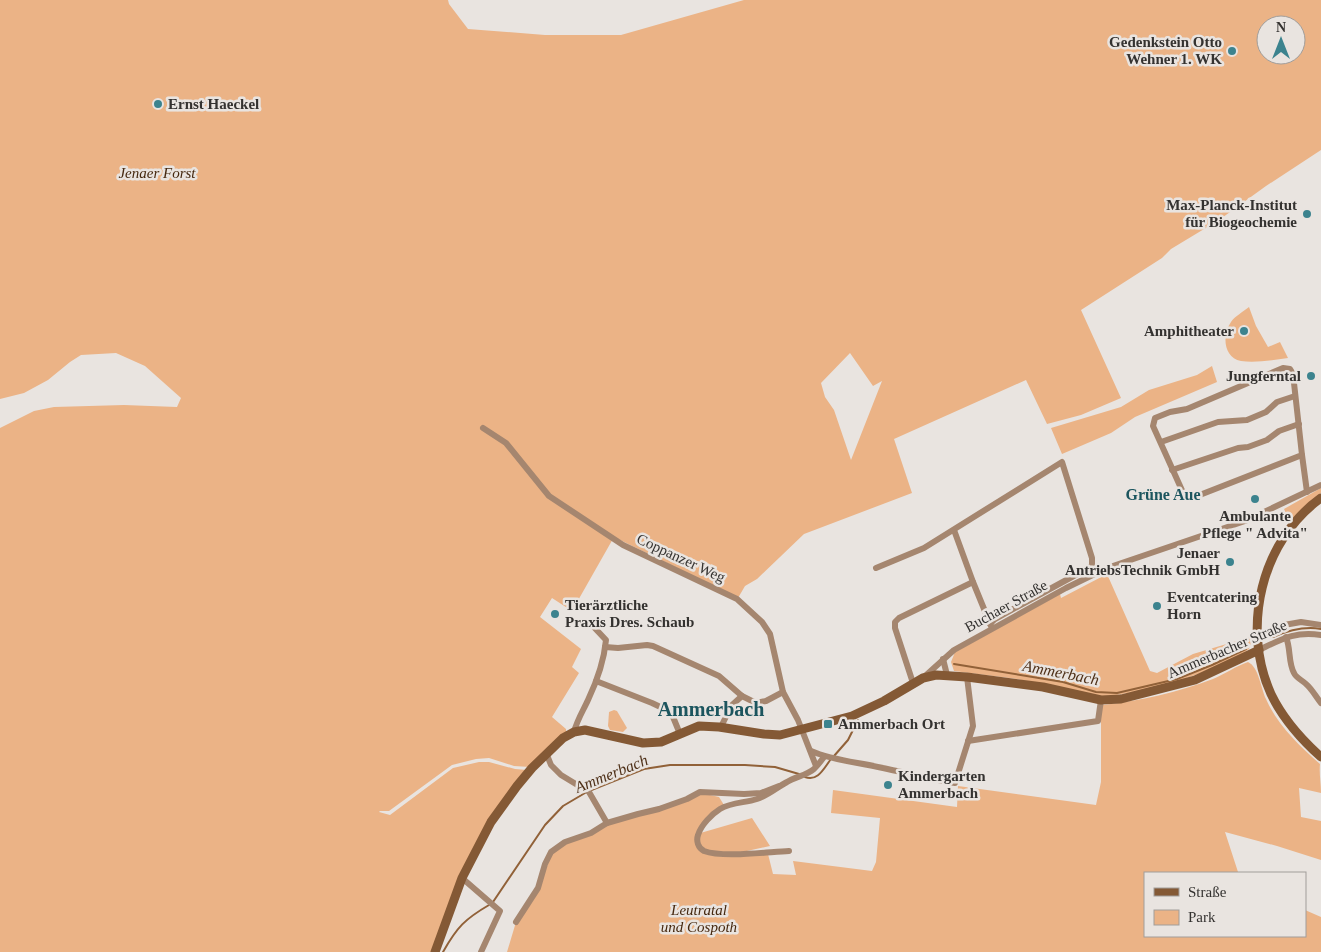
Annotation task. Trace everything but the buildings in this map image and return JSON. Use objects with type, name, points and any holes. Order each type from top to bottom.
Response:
[{"type":"main road","points":[[1321,498],[1304,511],[1293,523],[1269,565],[1264,576],[1258,608],[1257,627],[1259,650],[1266,682],[1276,704],[1293,730],[1321,757]]},
{"type":"main road","name":"Ammerbacher Straße","points":[[574,732],[585,730],[643,743],[661,742],[699,726],[721,727],[774,735],[794,732],[852,716],[884,702],[923,678],[947,675],[1043,687],[1100,700],[1130,697],[1195,680],[1259,650]]},
{"type":"main road","points":[[435,952],[462,878],[491,822],[532,768],[563,738],[574,732]]},
{"type":"street","points":[[1302,455],[1191,499],[1186,498],[1183,495],[1153,424],[1157,416],[1187,409],[1283,368],[1288,368],[1292,371],[1307,492]]},
{"type":"street","points":[[1160,442],[1218,422],[1247,420],[1266,412],[1277,402],[1295,396]]},
{"type":"street","points":[[1172,470],[1236,448],[1250,446],[1267,440],[1279,432],[1299,424]]},
{"type":"street","name":"Coppanzer Weg","points":[[483,428],[506,443],[549,496],[624,545],[742,602],[762,622],[770,634],[783,692],[798,720],[816,766]]},
{"type":"street","name":"Buchaer Straße","points":[[954,530],[1062,462],[1092,558],[1092,566],[995,619],[991,627]]},
{"type":"street","name":"Buchaer Straße","points":[[923,678],[954,650],[991,627],[1107,568],[1245,522],[1321,486]]},
{"type":"street","points":[[876,568],[924,548],[954,530],[991,627]]},
{"type":"street","points":[[913,683],[895,628],[895,622],[899,618],[973,582]]},
{"type":"street","points":[[1284,626],[1298,622],[1321,625]]},
{"type":"street","points":[[574,732],[576,722],[588,702],[596,681],[605,648],[606,640],[590,623]]},
{"type":"street","name":"Ammerbacher Straße","points":[[1259,650],[1286,637],[1299,634],[1321,634]]},
{"type":"street","points":[[1286,637],[1290,646],[1290,663],[1293,672],[1307,685],[1321,704]]},
{"type":"street","points":[[605,648],[623,648],[647,644],[653,646],[719,676],[742,696],[756,703],[766,701],[783,692]]},
{"type":"street","points":[[943,659],[947,675]]},
{"type":"street","points":[[811,751],[829,758],[955,783],[972,726],[967,677]]},
{"type":"street","points":[[596,681],[671,712],[680,734]]},
{"type":"street","points":[[721,727],[731,706],[742,696]]},
{"type":"street","points":[[968,741],[1098,721],[1100,700]]},
{"type":"street","points":[[547,755],[551,765],[561,775],[589,792],[607,823]]},
{"type":"street","points":[[516,922],[538,888],[545,864],[551,852],[565,842],[591,833],[607,823],[687,800],[700,792],[761,793],[813,770],[829,758]]},
{"type":"street","points":[[780,786],[764,796],[734,803],[718,810],[706,822],[697,840],[698,846],[703,850],[711,852],[730,854],[788,851]]},
{"type":"street","points":[[462,878],[500,911],[481,952]]},
{"type":"green space","name":"Jenaer Forst","points":[[0,0],[448,0],[468,29],[545,35],[621,35],[744,0],[1321,0],[1321,150],[1219,220],[1171,249],[1162,258],[1081,310],[1121,398],[1081,415],[1047,424],[1026,380],[894,439],[912,493],[804,534],[757,579],[745,586],[738,598],[614,537],[572,611],[552,598],[540,617],[581,649],[572,667],[579,673],[552,717],[566,729],[566,732],[530,767],[514,766],[489,758],[452,765],[389,811],[379,812],[390,815],[453,768],[479,762],[489,762],[527,770],[489,821],[434,952],[0,952],[0,428],[34,411],[54,407],[124,405],[177,407],[181,398],[145,366],[116,353],[81,355],[48,380],[24,393],[0,399]],"holes":[[[850,353],[873,386],[882,381],[851,460],[834,410],[825,397],[821,383]]]},
{"type":"green space","points":[[1249,307],[1256,326],[1268,347],[1280,342],[1288,358],[1247,362],[1235,359],[1231,355],[1225,339],[1228,327],[1235,318]]},
{"type":"green space","points":[[1212,366],[1217,382],[1135,417],[1111,433],[1062,454],[1051,428],[1121,407],[1149,390],[1197,375]]},
{"type":"green space","points":[[1321,488],[1321,493],[1288,523],[1284,509]]},
{"type":"green space","points":[[1107,574],[1150,671],[1157,673],[1193,654],[1250,637],[1249,649],[1241,655],[1201,673],[1161,687],[1100,698],[1017,679],[954,671],[951,662],[955,652],[1060,594],[1061,598]]},
{"type":"green space","name":"Leutratal und Cospoth","points":[[1248,662],[1255,668],[1266,699],[1277,718],[1297,742],[1320,764],[1321,793],[1299,788],[1301,817],[1321,821],[1321,860],[1225,832],[1238,872],[1144,872],[1144,937],[1306,937],[1306,910],[1321,917],[1321,952],[507,952],[516,922],[538,889],[553,851],[607,823],[701,793],[719,797],[724,805],[697,834],[752,818],[770,846],[719,857],[768,854],[773,874],[796,875],[793,861],[872,871],[876,862],[880,818],[831,813],[833,790],[957,807],[958,786],[1096,805],[1101,782],[1101,712],[1103,705],[1173,692],[1213,679]]},
{"type":"green space","points":[[617,711],[627,728],[623,732],[610,730],[608,726],[609,712]]},
{"type":"waterway","name":"Ammerbach","points":[[1273,637],[1297,629],[1321,629]]},
{"type":"waterway","name":"Ammerbach","points":[[954,664],[1063,682],[1096,692],[1117,693],[1177,679],[1246,649]]},
{"type":"waterway","name":"Ammerbach","points":[[834,756],[848,740],[858,720]]},
{"type":"waterway","name":"Ammerbach","points":[[805,777],[814,778],[817,776],[831,759]]},
{"type":"waterway","name":"Ammerbach","points":[[589,791],[644,769],[670,765],[775,767],[799,774]]},
{"type":"waterway","name":"Ammerbach","points":[[493,902],[545,825],[563,806],[585,793]]},
{"type":"waterway","name":"Ammerbach","points":[[443,952],[462,924],[489,905]]},
{"type":"place","name":"Gedenkstein Otto Wehner 1. WK","points":[[1232,51]]},
{"type":"place","name":"Ernst Haeckel","points":[[158,104]]},
{"type":"place","name":"Max-Planck-Institut für Biogeochemie","points":[[1307,214]]},
{"type":"place","name":"Amphitheater","points":[[1244,331]]},
{"type":"place","name":"Jungferntal","points":[[1311,376]]},
{"type":"place","name":"Ambulante Pflege \" Advita\"","points":[[1255,499]]},
{"type":"place","name":"Jenaer AntriebsTechnik GmbH","points":[[1230,562]]},
{"type":"place","name":"Eventcatering Horn","points":[[1157,606]]},
{"type":"place","name":"Tierärztliche Praxis Dres. Schaub","points":[[555,614]]},
{"type":"place","name":"Ammerbach Ort","points":[[828,724]]},
{"type":"place","name":"Kindergarten Ammerbach","points":[[888,785]]},
{"type":"district","name":"Grüne Aue","points":[[1163,494]]},
{"type":"district","name":"Ammerbach","points":[[711,709]]}]
